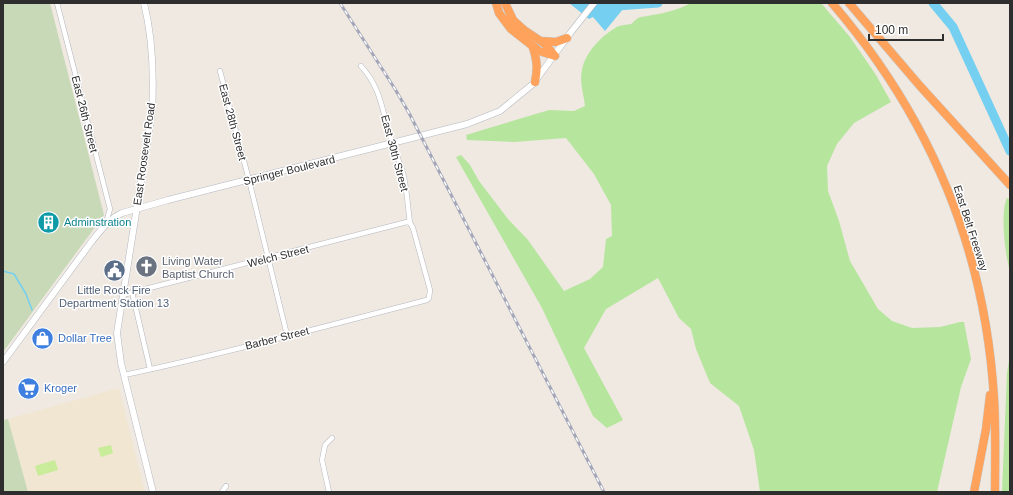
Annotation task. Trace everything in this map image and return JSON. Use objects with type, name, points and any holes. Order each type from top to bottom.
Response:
[{"type":"highway","points":[[496,3],[499,13],[511,29],[539,51],[555,56]]},
{"type":"highway","name":"East Belt Freeway","points":[[832,3],[871,52],[892,82],[914,118],[941,174],[962,229],[976,274],[993,378],[995,411],[995,492]]},
{"type":"highway","points":[[849,3],[920,86],[1010,185]]},
{"type":"highway","points":[[506,7],[513,20],[524,30],[545,44],[555,56]]},
{"type":"highway","points":[[541,41],[556,42],[569,35]]},
{"type":"highway","points":[[531,45],[538,70],[535,82]]},
{"type":"highway","points":[[974,492],[986,429],[993,378]]},
{"type":"main road","name":"East Roosevelt Road","points":[[144,3],[152,53],[153,91],[150,129],[117,333],[119,357],[153,492]]},
{"type":"main road","name":"Springer Boulevard","points":[[3,362],[87,247],[116,216],[136,209],[467,124],[487,117],[500,111],[511,103],[535,82],[594,3]]},
{"type":"street","name":"East 26th Street","points":[[57,3],[110,209],[106,225]]},
{"type":"street","name":"East 30th Street","points":[[361,66],[372,79],[381,100],[404,175],[410,223],[414,228],[430,290],[429,298]]},
{"type":"street","name":"East 28th Street","points":[[220,71],[269,258],[287,335]]},
{"type":"street","name":"Welch Street","points":[[122,295],[407,222],[410,223]]},
{"type":"street","points":[[132,292],[150,369]]},
{"type":"street","name":"Barber Street","points":[[124,375],[427,300],[429,298]]},
{"type":"street","points":[[329,492],[322,460],[325,445],[332,438]]},
{"type":"street","points":[[222,492],[226,486]]},
{"type":"shaded area","points":[[119,388],[145,492],[28,492],[8,419]]},
{"type":"green space","points":[[3,3],[50,3],[104,215],[3,352]]},
{"type":"green space","points":[[691,3],[821,3],[850,37],[876,75],[891,102],[854,123],[837,144],[827,166],[828,191],[839,221],[850,261],[878,309],[892,321],[912,328],[940,327],[964,322],[971,359],[961,387],[937,492],[760,492],[754,450],[739,406],[710,383],[696,349],[691,329],[679,318],[658,278],[606,309],[584,348],[623,420],[607,428],[593,416],[542,308],[456,157],[461,155],[470,165],[479,181],[508,219],[528,240],[564,291],[590,279],[603,267],[606,239],[612,236],[611,205],[594,174],[566,138],[514,142],[467,140],[466,135],[549,110],[574,111],[585,106],[581,84],[581,74],[584,63],[591,50],[601,39],[613,29],[619,26],[631,24],[636,19],[673,11]]},
{"type":"green space","points":[[1007,198],[1010,200],[1010,271],[1006,255],[1004,234],[1004,213]]},
{"type":"green space","points":[[1010,354],[1010,492],[1002,492],[1007,373]]},
{"type":"green space","points":[[8,419],[28,492],[3,492],[3,420]]},
{"type":"green space","points":[[111,445],[113,453],[101,457],[98,448]]},
{"type":"green space","points":[[55,460],[58,470],[38,476],[35,466]]},
{"type":"water","points":[[569,3],[628,3],[605,31],[593,17],[589,19]]},
{"type":"waterway","points":[[614,3],[617,6],[658,3]]},
{"type":"waterway","points":[[933,3],[953,27],[1010,151]]},
{"type":"waterway","points":[[3,271],[14,274],[26,294],[32,310]]},
{"type":"railway","points":[[340,3],[409,113],[604,492]]},
{"type":"place","name":"Adminstration","points":[[49,222]]},
{"type":"place","name":"Living Water Baptist Church","points":[[147,267]]},
{"type":"place","name":"Little Rock Fire Department Station 13","points":[[114,270]]},
{"type":"place","name":"Dollar Tree","points":[[43,338]]},
{"type":"place","name":"Kroger","points":[[28,388]]}]
